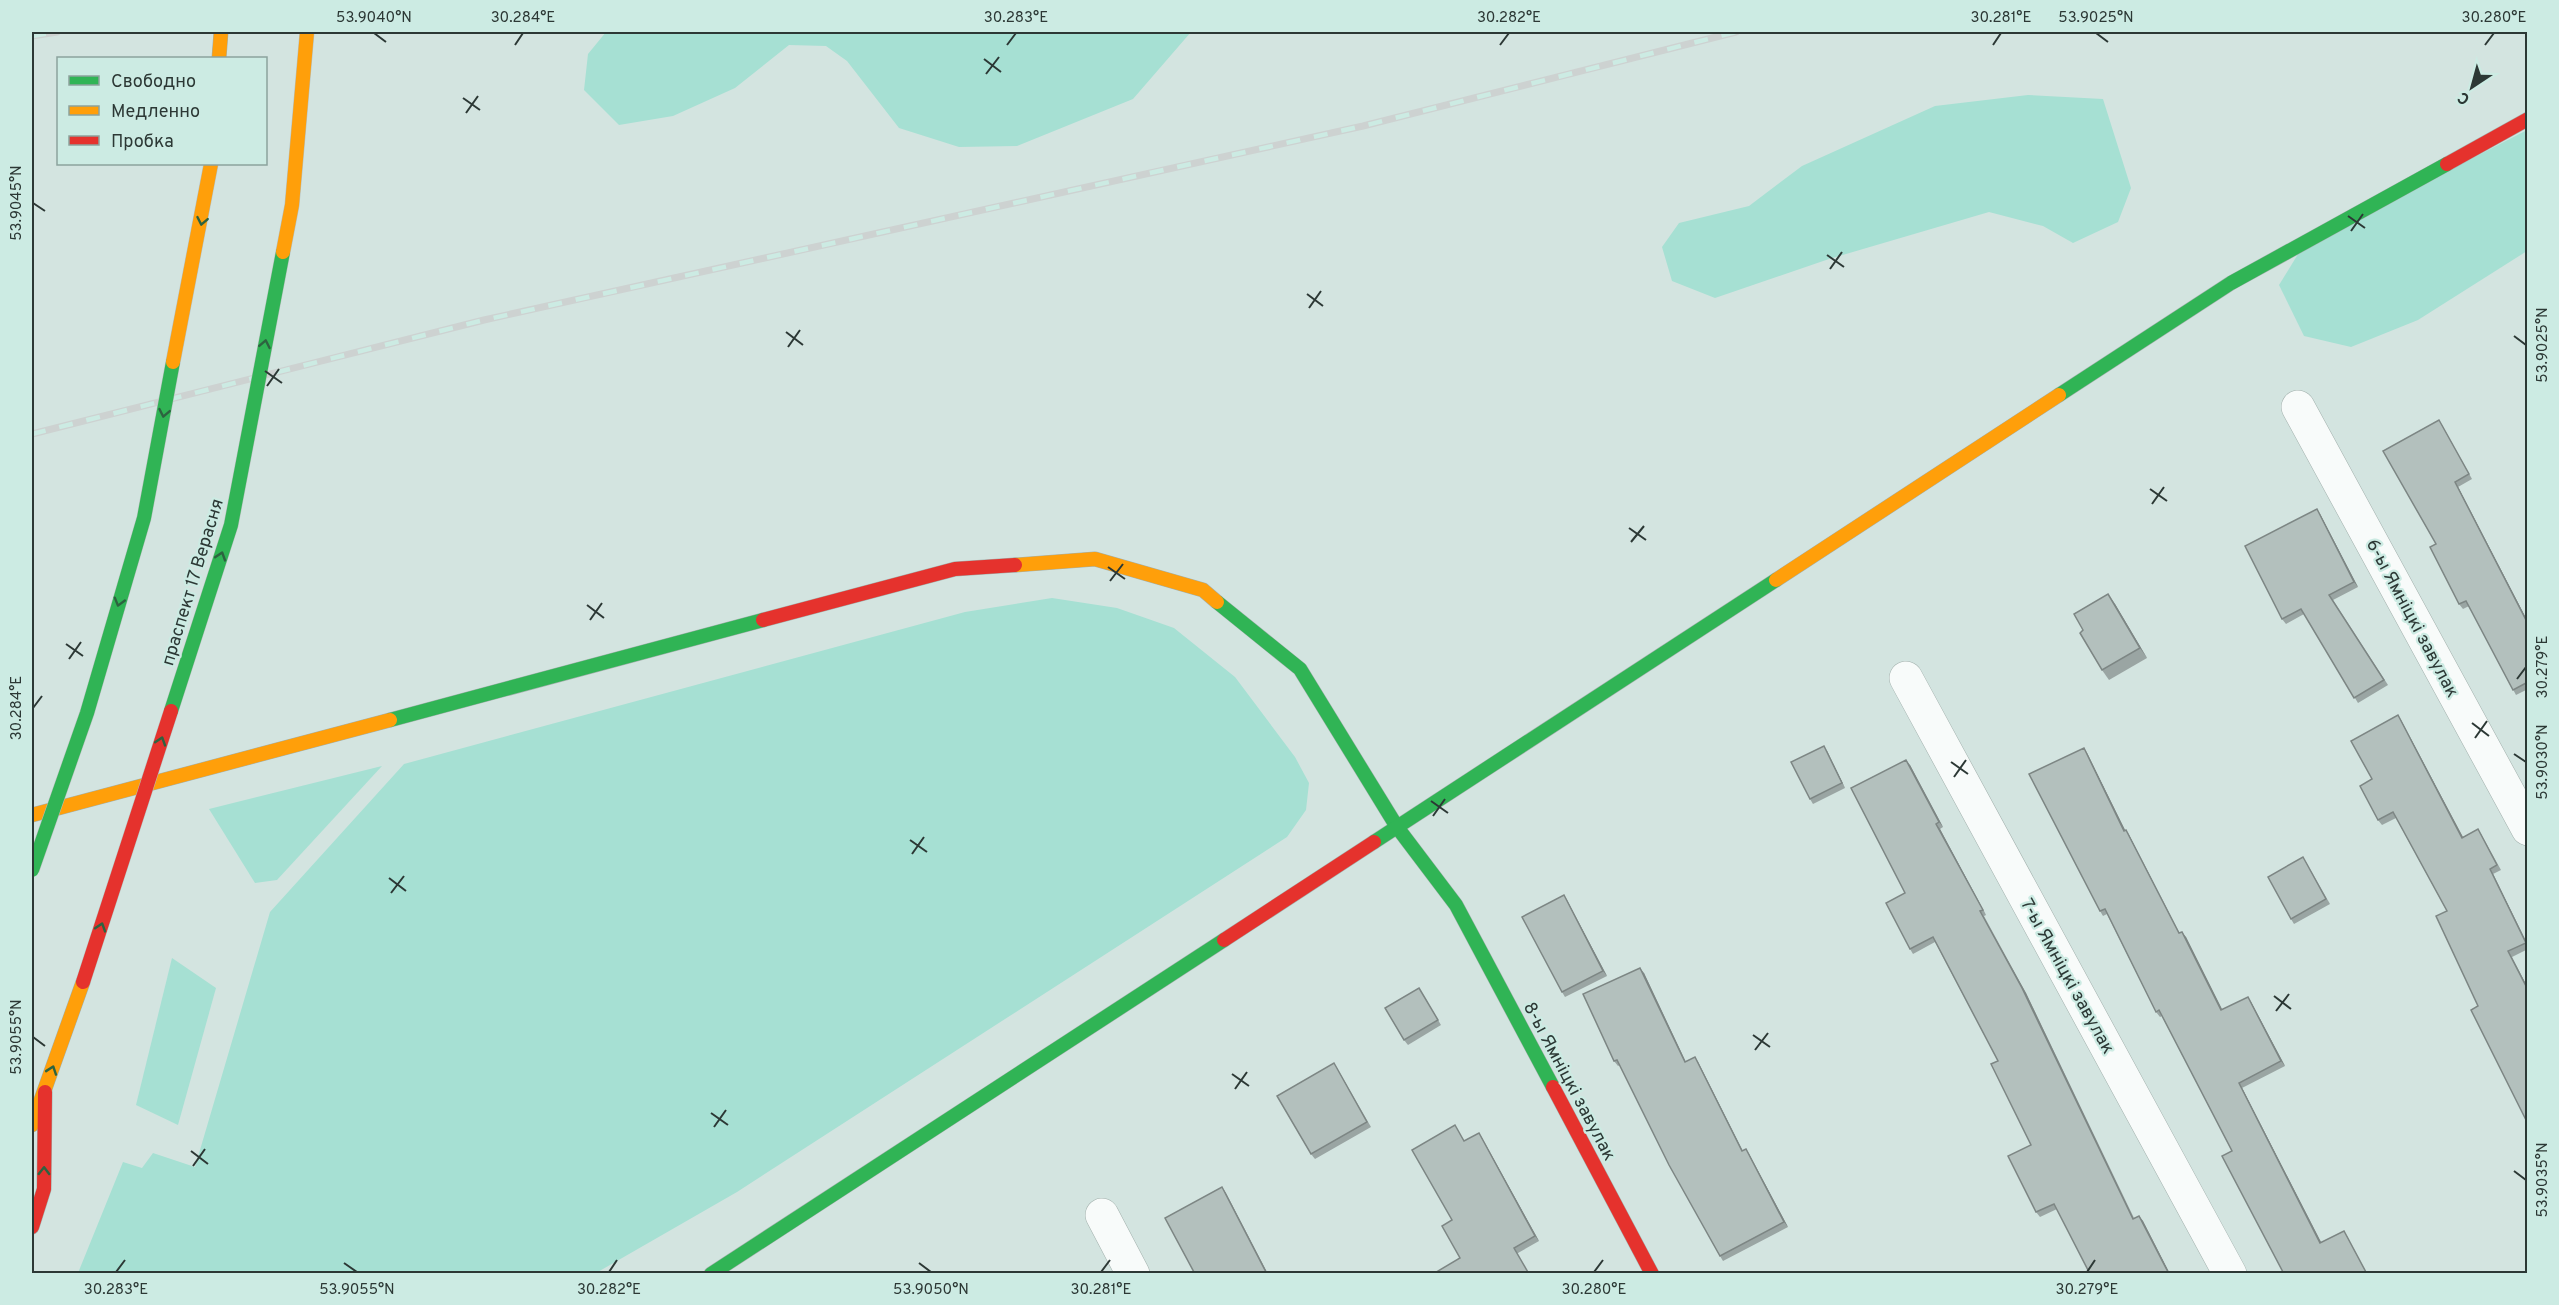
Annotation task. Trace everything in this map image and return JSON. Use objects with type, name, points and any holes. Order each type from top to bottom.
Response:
[{"type":"main road","points":[[219,57],[221,32]]},
{"type":"main road","name":"праспект 17 Верасня","points":[[32,1125],[83,982],[231,525],[292,205],[307,32]]},
{"type":"main road","points":[[704,1274],[716,1269],[2231,283],[2528,119]]},
{"type":"main road","points":[[32,870],[87,713],[144,518],[210,180],[211,165]]},
{"type":"main road","name":"8-ы Ямніцкі завулак","points":[[32,815],[955,569],[1095,559],[1203,590],[1300,669],[1397,827],[1456,905],[1652,1274]]},
{"type":"main road","points":[[32,1227],[44,1189],[45,1092]]},
{"type":"street","name":"6-ы Ямніцкі завулак","points":[[2298,407],[2528,829]]},
{"type":"street","name":"7-ы Ямніцкі завулак","points":[[1906,678],[2230,1274]]},
{"type":"street","points":[[1102,1215],[1133,1274]]},
{"type":"green space","points":[[606,32],[1191,32],[1133,99],[1017,146],[959,147],[899,128],[847,61],[826,46],[789,45],[735,88],[673,116],[619,125],[584,90],[588,54]]},
{"type":"green space","points":[[2028,95],[2103,99],[2131,188],[2118,222],[2073,243],[2043,226],[1989,212],[1829,259],[1715,298],[1672,281],[1662,247],[1679,223],[1749,206],[1802,166],[1935,106]]},
{"type":"green space","points":[[2527,130],[2527,251],[2418,320],[2351,347],[2304,336],[2279,285],[2303,246]]},
{"type":"green space","points":[[1052,598],[1117,608],[1174,628],[1235,677],[1295,757],[1309,783],[1306,810],[1287,837],[737,1192],[596,1273],[78,1273],[123,1162],[142,1168],[153,1153],[195,1167],[270,912],[404,764],[965,612]]},
{"type":"green space","points":[[382,766],[277,880],[255,883],[209,809]]},
{"type":"green space","points":[[172,958],[216,988],[178,1125],[136,1105]]},
{"type":"building","points":[[2439,420],[2469,474],[2455,482],[2528,624],[2528,682],[2513,690],[2466,601],[2459,604],[2430,547],[2436,544],[2383,451]]},
{"type":"building","points":[[2317,509],[2354,582],[2329,595],[2384,680],[2354,698],[2301,609],[2282,619],[2245,546]]},
{"type":"building","points":[[2108,594],[2140,648],[2102,670],[2080,633],[2083,630],[2074,614]]},
{"type":"building","points":[[2398,715],[2462,838],[2478,829],[2497,865],[2490,869],[2526,943],[2508,951],[2528,990],[2528,1124],[2471,1010],[2478,1006],[2436,916],[2447,911],[2393,812],[2378,820],[2360,786],[2372,779],[2351,741]]},
{"type":"building","points":[[1824,746],[1842,783],[1810,799],[1791,762]]},
{"type":"building","points":[[2084,748],[2124,831],[2126,830],[2179,933],[2182,932],[2221,1010],[2248,997],[2281,1061],[2239,1083],[2320,1243],[2344,1231],[2367,1274],[2284,1274],[2222,1156],[2232,1151],[2159,1010],[2156,1012],[2105,909],[2100,911],[2029,774]]},
{"type":"building","points":[[1906,760],[1939,822],[1936,824],[1983,910],[1980,911],[2022,988],[2133,1219],[2139,1216],[2168,1272],[2164,1274],[2090,1274],[2054,1204],[2036,1212],[2008,1156],[2031,1145],[1991,1064],[1998,1061],[1933,937],[1910,949],[1886,903],[1905,893],[1851,788]]},
{"type":"building","points":[[2303,857],[2326,899],[2291,919],[2268,877]]},
{"type":"building","points":[[1564,895],[1603,971],[1562,992],[1522,917]]},
{"type":"building","points":[[1640,968],[1685,1062],[1695,1057],[1742,1151],[1746,1149],[1784,1222],[1720,1256],[1669,1165],[1617,1060],[1614,1061],[1583,994]]},
{"type":"building","points":[[1419,988],[1438,1020],[1404,1040],[1385,1008]]},
{"type":"building","points":[[1334,1063],[1367,1122],[1311,1154],[1277,1096]]},
{"type":"building","points":[[1455,1125],[1464,1141],[1479,1133],[1535,1236],[1514,1248],[1529,1274],[1433,1274],[1460,1258],[1442,1226],[1452,1220],[1412,1150]]},
{"type":"building","points":[[1222,1187],[1267,1274],[1195,1274],[1165,1218]]},
{"type":"railway","points":[[32,36],[57,32]]},
{"type":"railway","points":[[32,434],[484,320],[1363,126],[1736,32]]},
{"type":"traffic: fast","points":[[2059,395],[2231,283],[2447,164]]},
{"type":"traffic: fast","points":[[171,711],[231,525],[283,252]]},
{"type":"traffic: fast","points":[[32,870],[87,713],[144,518],[173,362]]},
{"type":"traffic: fast","points":[[1374,842],[1776,580]]},
{"type":"traffic: fast","points":[[1217,602],[1300,669],[1397,827],[1456,905],[1553,1087]]},
{"type":"traffic: fast","points":[[390,720],[763,620]]},
{"type":"traffic: fast","points":[[711,1274],[1224,940]]},
{"type":"traffic: slow","points":[[219,57],[221,32]]},
{"type":"traffic: slow","points":[[283,252],[292,205],[307,32]]},
{"type":"traffic: slow","points":[[173,362],[211,165]]},
{"type":"traffic: slow","points":[[1776,580],[2059,395]]},
{"type":"traffic: slow","points":[[1015,565],[1095,559],[1203,590],[1217,602]]},
{"type":"traffic: slow","points":[[32,815],[390,720]]},
{"type":"traffic: slow","points":[[32,1125],[83,982]]},
{"type":"traffic: jam","points":[[2447,164],[2528,119]]},
{"type":"traffic: jam","points":[[763,620],[955,569],[1015,565]]},
{"type":"traffic: jam","points":[[83,982],[171,711]]},
{"type":"traffic: jam","points":[[1224,940],[1374,842]]},
{"type":"traffic: jam","points":[[1553,1087],[1652,1274]]},
{"type":"traffic: jam","points":[[32,1227],[44,1189],[45,1092]]}]
